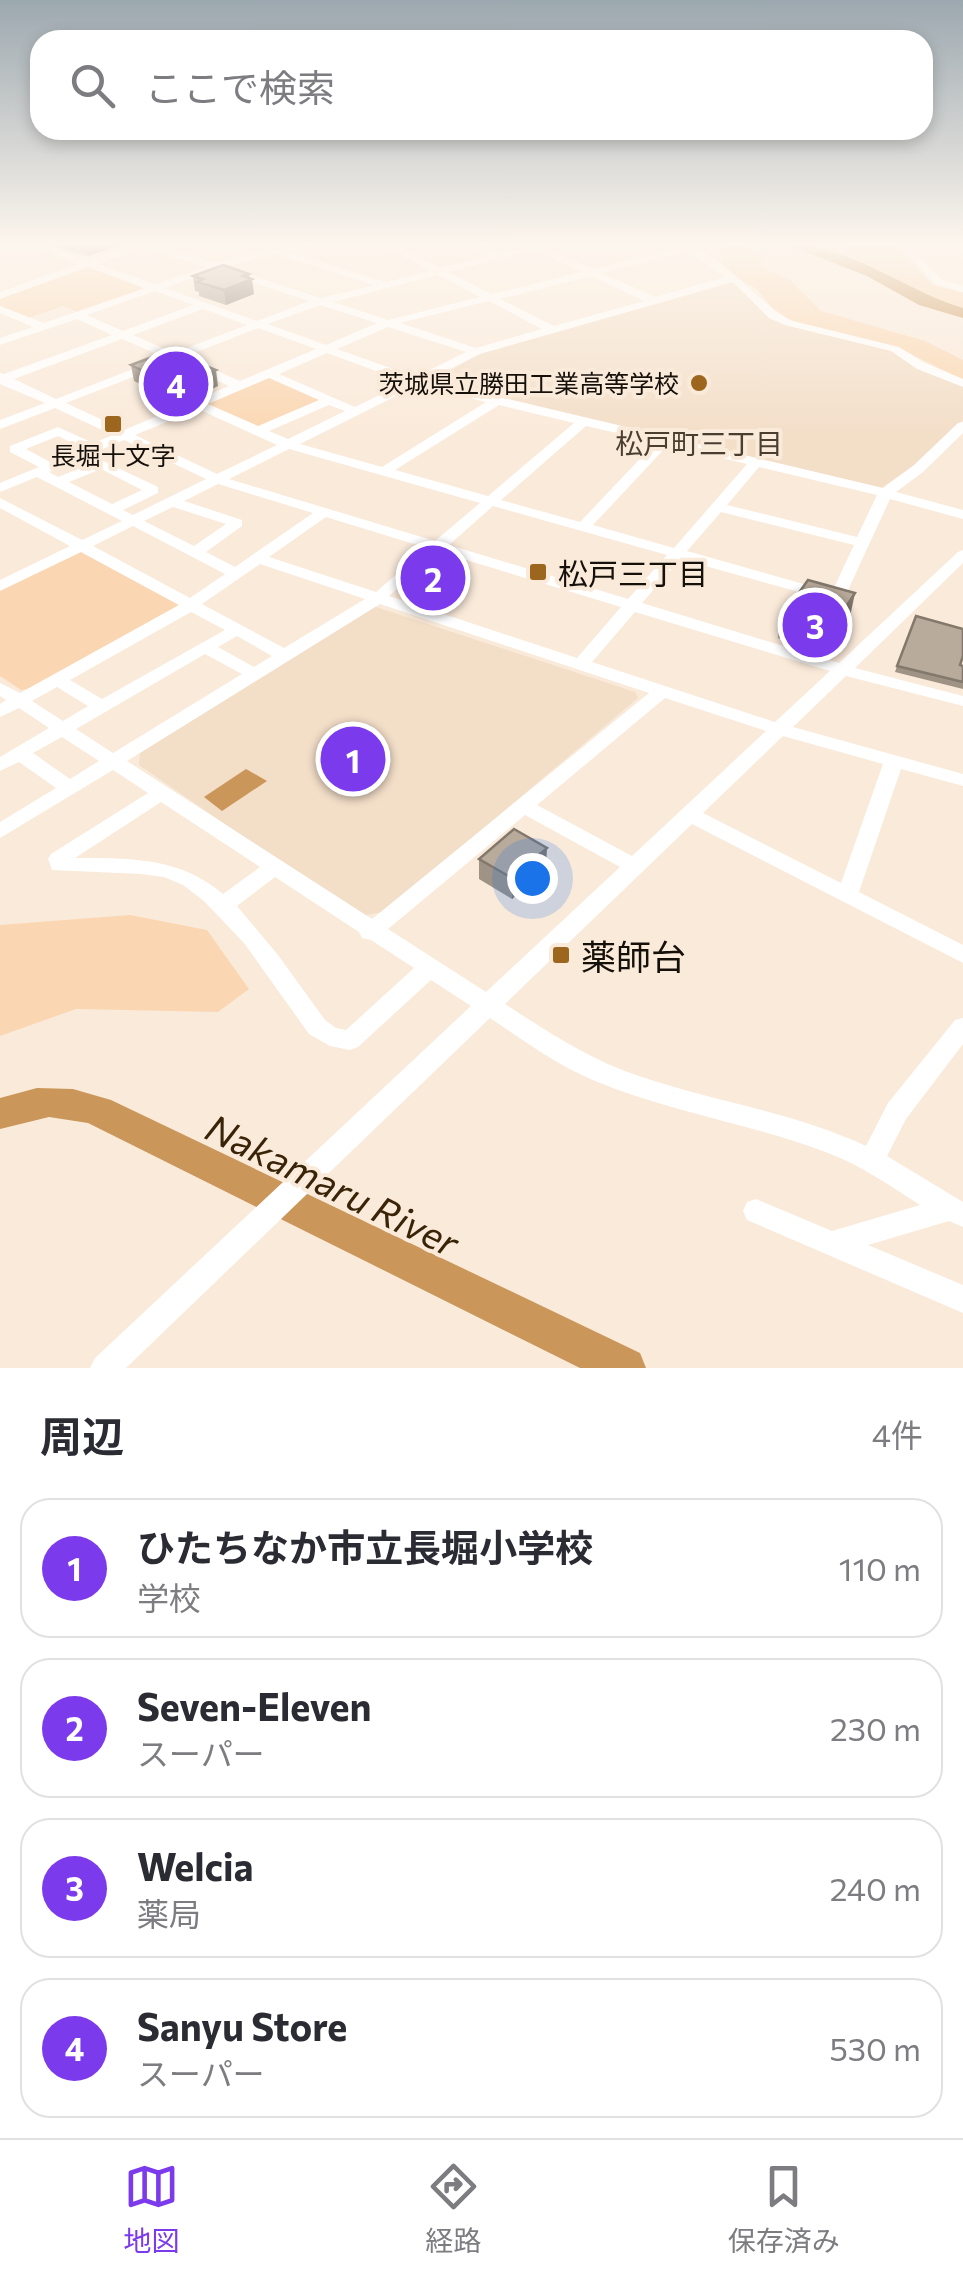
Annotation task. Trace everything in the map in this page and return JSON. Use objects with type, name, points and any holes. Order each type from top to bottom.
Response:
[{"type":"street","points":[[0,309],[44,326]]},
{"type":"street","points":[[0,342],[94,309]]},
{"type":"street","points":[[1,379],[190,309]]},
{"type":"street","points":[[217,309],[418,382],[885,493],[963,516]]},
{"type":"street","points":[[0,425],[298,309]]},
{"type":"street","points":[[344,309],[476,352]]},
{"type":"street","points":[[49,474],[92,448],[388,323],[445,309]]},
{"type":"street","points":[[510,309],[552,330]]},
{"type":"street","points":[[0,586],[476,352],[629,309]]},
{"type":"street","points":[[766,309],[788,324],[895,349],[921,366],[963,383]]},
{"type":"street","points":[[77,315],[240,386]]},
{"type":"street","points":[[268,374],[357,412]]},
{"type":"street","points":[[1,379],[218,480],[844,670],[963,700]]},
{"type":"street","points":[[258,431],[329,400]]},
{"type":"street","points":[[384,471],[496,401]]},
{"type":"street","points":[[198,404],[290,445],[837,598],[885,493],[918,469],[963,426]]},
{"type":"street","points":[[0,831],[378,598],[583,422]]},
{"type":"street","points":[[92,448],[58,431],[15,448],[49,474],[112,510],[237,574]]},
{"type":"street","points":[[583,527],[666,441]]},
{"type":"street","points":[[580,664],[756,462]]},
{"type":"street","points":[[0,488],[101,464],[153,490],[112,510]]},
{"type":"street","points":[[0,502],[284,656]]},
{"type":"street","points":[[173,502],[237,523],[194,552]]},
{"type":"street","points":[[718,507],[860,542]]},
{"type":"street","points":[[10,706],[191,605],[323,513]]},
{"type":"street","points":[[259,559],[780,730],[963,780]]},
{"type":"street","points":[[105,1368],[960,562]]},
{"type":"street","points":[[0,765],[236,630]]},
{"type":"street","points":[[206,648],[254,674]]},
{"type":"street","points":[[58,680],[102,707]]},
{"type":"street","points":[[0,688],[10,706],[62,730],[428,970],[592,1070],[662,1095],[791,1129],[872,1160],[956,1212]]},
{"type":"street","points":[[370,932],[662,691]]},
{"type":"street","points":[[20,753],[70,788]]},
{"type":"street","points":[[847,895],[894,761]]},
{"type":"street","points":[[160,794],[58,860],[58,865],[142,866],[172,872],[198,885],[224,905],[317,1027],[330,1036],[350,1040],[428,970]]},
{"type":"street","points":[[522,806],[636,866]]},
{"type":"street","points":[[691,815],[963,955]]},
{"type":"street","points":[[224,905],[273,868]]},
{"type":"street","points":[[872,1160],[897,1111],[963,1028]]},
{"type":"street","points":[[756,1210],[963,1299]]},
{"type":"street","points":[[833,1243],[956,1212]]},
{"type":"shaded area","points":[[7,309],[55,309],[29,318]]},
{"type":"shaded area","name":"茨城県立勝田工業高等学校","points":[[638,309],[767,309],[788,326],[892,350],[963,386],[963,420],[930,454],[881,488],[432,381],[481,353]]},
{"type":"shaded area","points":[[772,309],[819,309],[925,341],[963,360],[963,380],[899,348],[804,327],[778,316]]},
{"type":"shaded area","points":[[268,377],[322,400],[258,428],[205,403]]},
{"type":"shaded area","points":[[81,552],[179,605],[31,689],[21,690],[0,676],[0,590]]},
{"type":"shaded area","points":[[373,606],[635,692],[638,698],[384,912],[359,916],[139,765],[140,753]]},
{"type":"shaded area","points":[[246,769],[267,781],[222,811],[204,797]]},
{"type":"shaded area","points":[[130,915],[207,930],[249,989],[218,1012],[76,1009],[0,1036],[0,925]]},
{"type":"building","points":[[168,351],[216,370],[176,387],[131,365]]},
{"type":"building","points":[[425,551],[450,559],[441,567],[416,559]]},
{"type":"building","points":[[808,580],[855,593],[829,633],[781,618]]},
{"type":"building","points":[[916,616],[963,629],[963,682],[897,666]]},
{"type":"building","points":[[514,829],[547,848],[512,878],[479,859]]},
{"type":"waterway","points":[[949,309],[963,313]]},
{"type":"waterway","name":"Nakamaru River","points":[[0,1114],[49,1102],[98,1111],[625,1368]]},
{"type":"place","name":"茨城県立勝田工業高等学校","points":[[699,383]]},
{"type":"place","name":"Sanyu Store","points":[[176,384]]},
{"type":"place","name":"長堀十文字","points":[[113,424]]},
{"type":"place","name":"松戸三丁目","points":[[538,572]]},
{"type":"place","name":"Seven-Eleven","points":[[433,578]]},
{"type":"place","name":"Welcia","points":[[815,625]]},
{"type":"place","name":"ひたちなか市立長堀小学校","points":[[353,759]]},
{"type":"place","name":"薬師台","points":[[561,955]]},
{"type":"district","name":"松戸町三丁目","points":[[699,443]]}]
